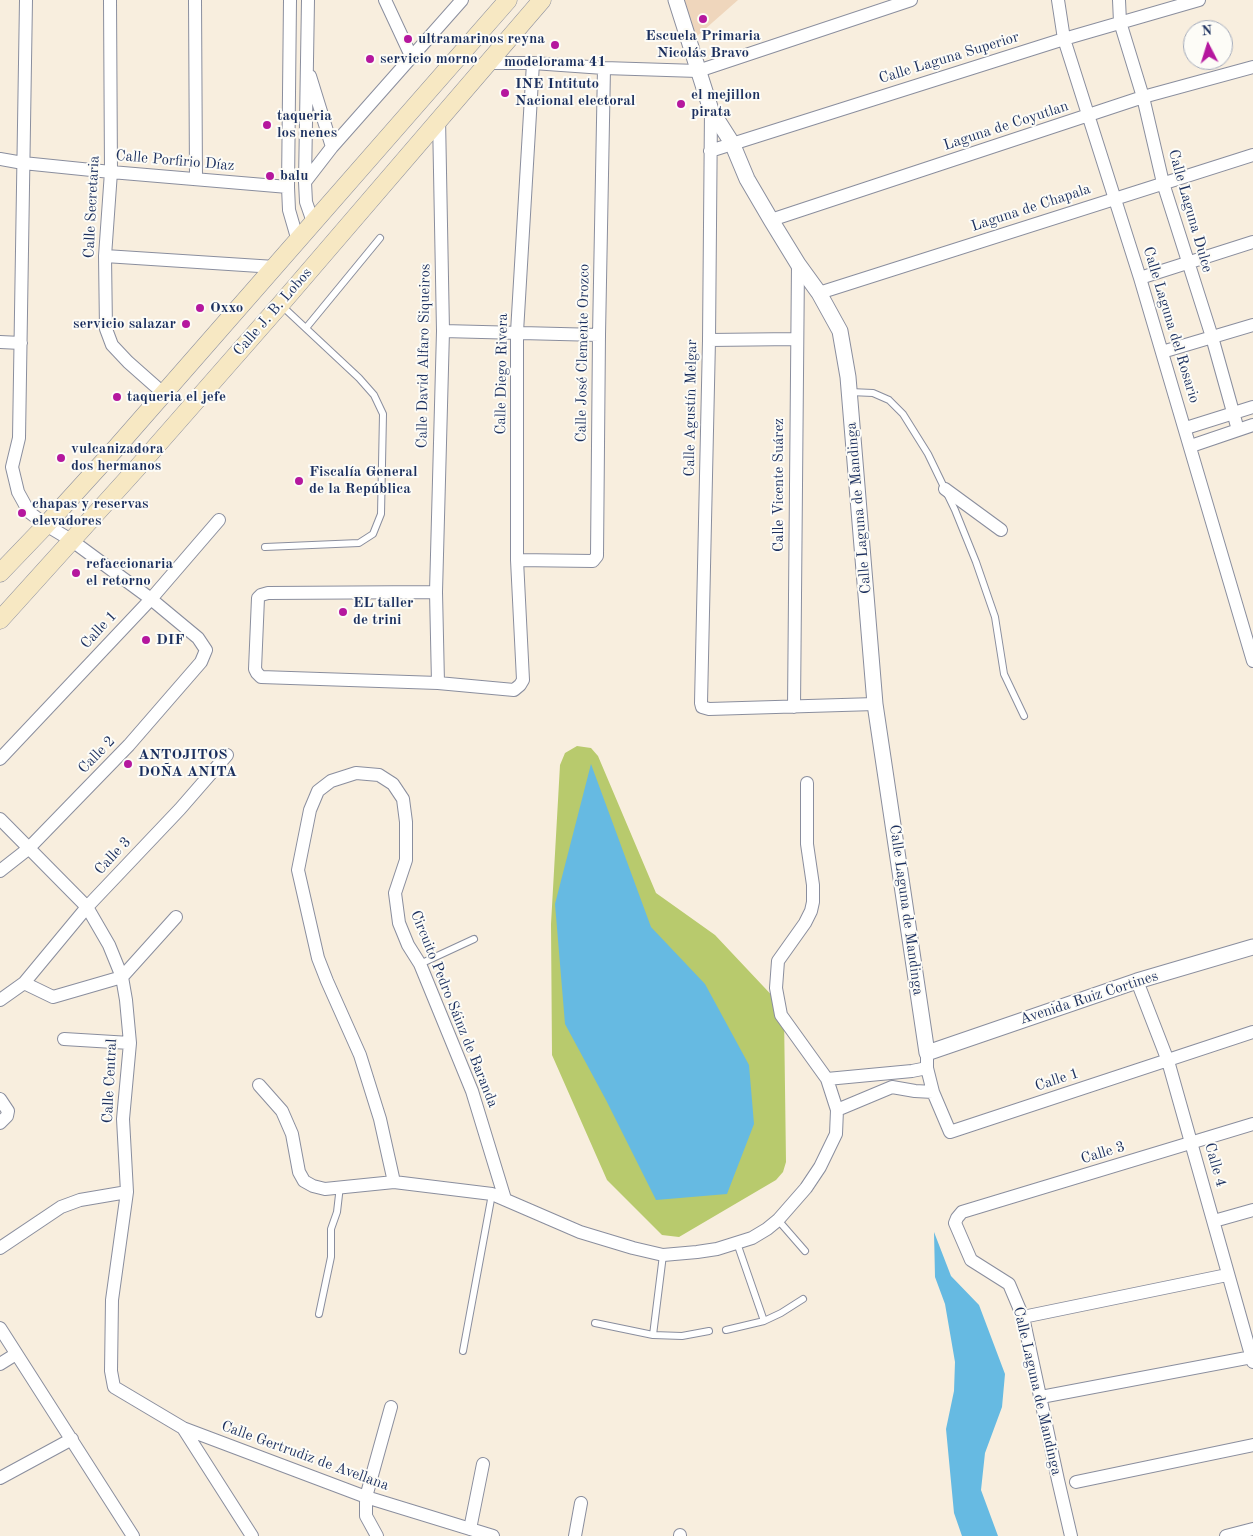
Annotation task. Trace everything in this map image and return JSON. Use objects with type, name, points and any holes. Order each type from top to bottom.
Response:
[{"type":"main road","name":"Calle J. B. Lobos","points":[[0,573],[46,525],[275,267],[508,0]]},
{"type":"main road","name":"Calle J. B. Lobos","points":[[0,620],[280,304],[542,0]]},
{"type":"street","points":[[26,0],[19,438],[12,467],[18,492],[29,512],[151,598]]},
{"type":"street","name":"Calle Secretaria","points":[[110,0],[111,172],[105,256],[106,329],[112,345],[163,393]]},
{"type":"street","points":[[195,0],[196,178]]},
{"type":"street","points":[[290,0],[288,187],[289,210],[298,241]]},
{"type":"street","points":[[308,0],[305,182],[306,202],[314,222]]},
{"type":"street","points":[[385,0],[412,58]]},
{"type":"street","points":[[305,182],[332,147],[462,0]]},
{"type":"street","name":"Calle Laguna de Mandinga","points":[[676,0],[711,110],[732,143],[747,179],[771,220],[798,264],[819,293],[840,330],[849,392],[875,704],[927,1053]]},
{"type":"street","points":[[488,62],[698,71],[911,0]]},
{"type":"street","name":"Calle Laguna del Rosario","points":[[1058,0],[1064,39],[1186,428],[1253,661]]},
{"type":"street","name":"Calle Laguna Dulce","points":[[1119,0],[1120,22],[1143,98],[1163,183],[1212,337],[1238,430]]},
{"type":"street","name":"Calle Laguna Superior","points":[[710,150],[1064,39],[1199,0]]},
{"type":"street","name":"Calle Diego Rivera","points":[[438,683],[514,690],[523,680],[517,560],[517,332],[534,63]]},
{"type":"street","points":[[307,66],[332,147]]},
{"type":"street","name":"Laguna de Coyutlan","points":[[771,220],[1143,98],[1253,67]]},
{"type":"street","name":"Calle José Clemente Orozco","points":[[517,560],[594,561],[597,556],[604,68]]},
{"type":"street","name":"Calle Agustín Melgar","points":[[711,110],[709,340],[700,703],[702,707],[709,709],[794,707]]},
{"type":"street","name":"Calle David Alfaro Siqueiros","points":[[438,683],[436,592],[443,331],[439,118]]},
{"type":"street","name":"Laguna de Chapala","points":[[819,293],[1253,155]]},
{"type":"street","name":"Calle Porfirio Díaz","points":[[0,159],[111,172],[288,187]]},
{"type":"street","points":[[1140,278],[1253,242]]},
{"type":"street","points":[[105,256],[275,267]]},
{"type":"street","name":"Calle Vicente Suárez","points":[[794,707],[798,264]]},
{"type":"street","points":[[1162,352],[1253,325]]},
{"type":"street","points":[[443,331],[599,336]]},
{"type":"street","points":[[709,340],[796,339]]},
{"type":"street","points":[[0,342],[21,343]]},
{"type":"street","points":[[1186,428],[1253,407]]},
{"type":"street","points":[[1191,446],[1253,426]]},
{"type":"street","points":[[945,489],[1002,530]]},
{"type":"street","name":"Calle 1","points":[[0,758],[151,598],[219,520]]},
{"type":"street","points":[[436,592],[268,593],[262,595],[258,598],[255,669],[261,676],[438,683]]},
{"type":"street","name":"Calle 2","points":[[0,871],[28,849],[129,745],[200,662],[206,650],[198,638],[151,598]]},
{"type":"street","points":[[794,707],[875,704]]},
{"type":"street","name":"Calle 3","points":[[0,1000],[24,983],[87,907],[180,809],[227,755]]},
{"type":"street","name":"Circuito Pedro Sáinz de Baranda","points":[[394,1182],[380,1119],[360,1055],[318,958],[298,870],[310,810],[318,791],[331,781],[356,773],[379,775],[393,784],[403,799],[406,822],[406,860],[395,893],[397,910],[408,945],[420,964],[472,1091],[505,1199]]},
{"type":"street","points":[[259,1085],[282,1112],[292,1134],[299,1172],[304,1181],[312,1186],[325,1189],[394,1182],[492,1194],[580,1232],[633,1248],[663,1254],[697,1252],[737,1244],[752,1238],[778,1220],[806,1188],[827,1154],[836,1134],[837,1110],[827,1079],[781,1015],[776,988],[778,961],[805,923],[813,902],[813,884],[807,844],[806,783]]},
{"type":"street","name":"Calle Central","points":[[0,819],[87,907],[109,945],[122,977],[130,1043],[123,1119],[127,1192],[112,1300],[110,1371],[114,1387]]},
{"type":"street","points":[[24,983],[53,997],[122,977],[176,917]]},
{"type":"street","name":"Avenida Ruiz Cortines","points":[[927,1053],[1137,981],[1253,947]]},
{"type":"street","name":"Calle 4","points":[[1137,981],[1168,1061],[1252,1359]]},
{"type":"street","name":"Calle 1","points":[[927,1053],[927,1068],[933,1092],[950,1132],[1253,1032]]},
{"type":"street","points":[[64,1039],[130,1043]]},
{"type":"street","points":[[827,1079],[927,1068]]},
{"type":"street","points":[[887,1073],[892,1087]]},
{"type":"street","points":[[837,1110],[892,1087],[933,1092]]},
{"type":"street","points":[[0,1098],[8,1111],[7,1116],[0,1123]]},
{"type":"street","name":"Calle 3","points":[[962,1212],[1253,1124]]},
{"type":"street","points":[[0,1248],[61,1207],[80,1200],[127,1192]]},
{"type":"street","points":[[1214,1222],[1253,1210]]},
{"type":"street","name":"Calle Laguna de Mandinga","points":[[962,1212],[956,1218],[956,1223],[971,1260],[1008,1284],[1024,1317],[1058,1480],[1072,1536]]},
{"type":"street","points":[[1024,1317],[1227,1275]]},
{"type":"street","points":[[0,1328],[133,1536]]},
{"type":"street","points":[[0,1364],[16,1354]]},
{"type":"street","points":[[1041,1397],[1252,1359]]},
{"type":"street","name":"Calle Gertrudiz de Avellana","points":[[114,1387],[183,1428],[366,1497],[493,1536]]},
{"type":"street","points":[[378,1536],[366,1516],[366,1497],[391,1407]]},
{"type":"street","points":[[183,1428],[252,1536]]},
{"type":"street","points":[[0,1478],[72,1439]]},
{"type":"street","points":[[1076,1482],[1253,1445]]},
{"type":"street","points":[[470,1529],[483,1464]]},
{"type":"street","points":[[575,1536],[581,1503]]},
{"type":"street","points":[[1226,1536],[1253,1529]]},
{"type":"lane","points":[[306,328],[380,238]]},
{"type":"lane","points":[[265,547],[358,542],[373,534],[381,514],[383,414],[374,395],[359,378],[280,304]]},
{"type":"lane","points":[[849,392],[873,393],[889,400],[903,414],[928,454],[976,562],[995,617],[1004,674],[1024,716]]},
{"type":"lane","points":[[420,964],[474,939]]},
{"type":"lane","points":[[319,1314],[331,1257],[330,1228],[336,1212],[340,1186]]},
{"type":"lane","points":[[463,1351],[492,1194]]},
{"type":"lane","points":[[778,1220],[805,1251]]},
{"type":"lane","points":[[737,1244],[764,1321]]},
{"type":"lane","points":[[653,1335],[663,1254]]},
{"type":"lane","points":[[726,1330],[764,1321],[803,1299]]},
{"type":"lane","points":[[595,1323],[653,1335],[682,1336],[709,1331]]},
{"type":"shaded area","name":"Escuela Primaria Nicolás Bravo","points":[[682,0],[738,0],[696,37]]},
{"type":"green space","points":[[577,746],[591,748],[598,756],[656,893],[715,935],[779,1003],[784,1014],[786,1162],[783,1172],[776,1180],[679,1237],[662,1235],[607,1180],[552,1055],[551,924],[560,765],[565,753]]},
{"type":"water","points":[[591,764],[651,927],[705,984],[749,1065],[754,1124],[727,1194],[656,1200],[606,1100],[565,1024],[555,904]]},
{"type":"water","points":[[934,1232],[951,1276],[979,1305],[1005,1374],[1002,1407],[985,1453],[981,1490],[998,1536],[962,1536],[954,1513],[946,1429],[954,1391],[955,1362],[945,1304],[935,1277]]},
{"type":"place","name":"Escuela Primaria Nicolás Bravo","points":[[703,19]]},
{"type":"place","name":"ultramarinos reyna","points":[[408,39]]},
{"type":"place","name":"modelorama 41","points":[[555,45]]},
{"type":"place","name":"servicio morno","points":[[370,59]]},
{"type":"place","name":"INE Intituto Nacional electoral","points":[[505,93]]},
{"type":"place","name":"el mejillon pirata","points":[[681,104]]},
{"type":"place","name":"taqueria los nenes","points":[[267,125]]},
{"type":"place","name":"balu","points":[[270,176]]},
{"type":"place","name":"Oxxo","points":[[200,308]]},
{"type":"place","name":"servicio salazar","points":[[186,324]]},
{"type":"place","name":"taqueria el jefe","points":[[117,397]]},
{"type":"place","name":"vulcanizadora dos hermanos","points":[[61,458]]},
{"type":"place","name":"Fiscalía General de la República","points":[[299,481]]},
{"type":"place","name":"chapas y reservas elevadores","points":[[22,513]]},
{"type":"place","name":"refaccionaria el retorno","points":[[76,573]]},
{"type":"place","name":"EL taller de trini","points":[[343,612]]},
{"type":"place","name":"DIF","points":[[146,640]]},
{"type":"place","name":"ANTOJITOS DOÑA ANITA","points":[[128,764]]}]
